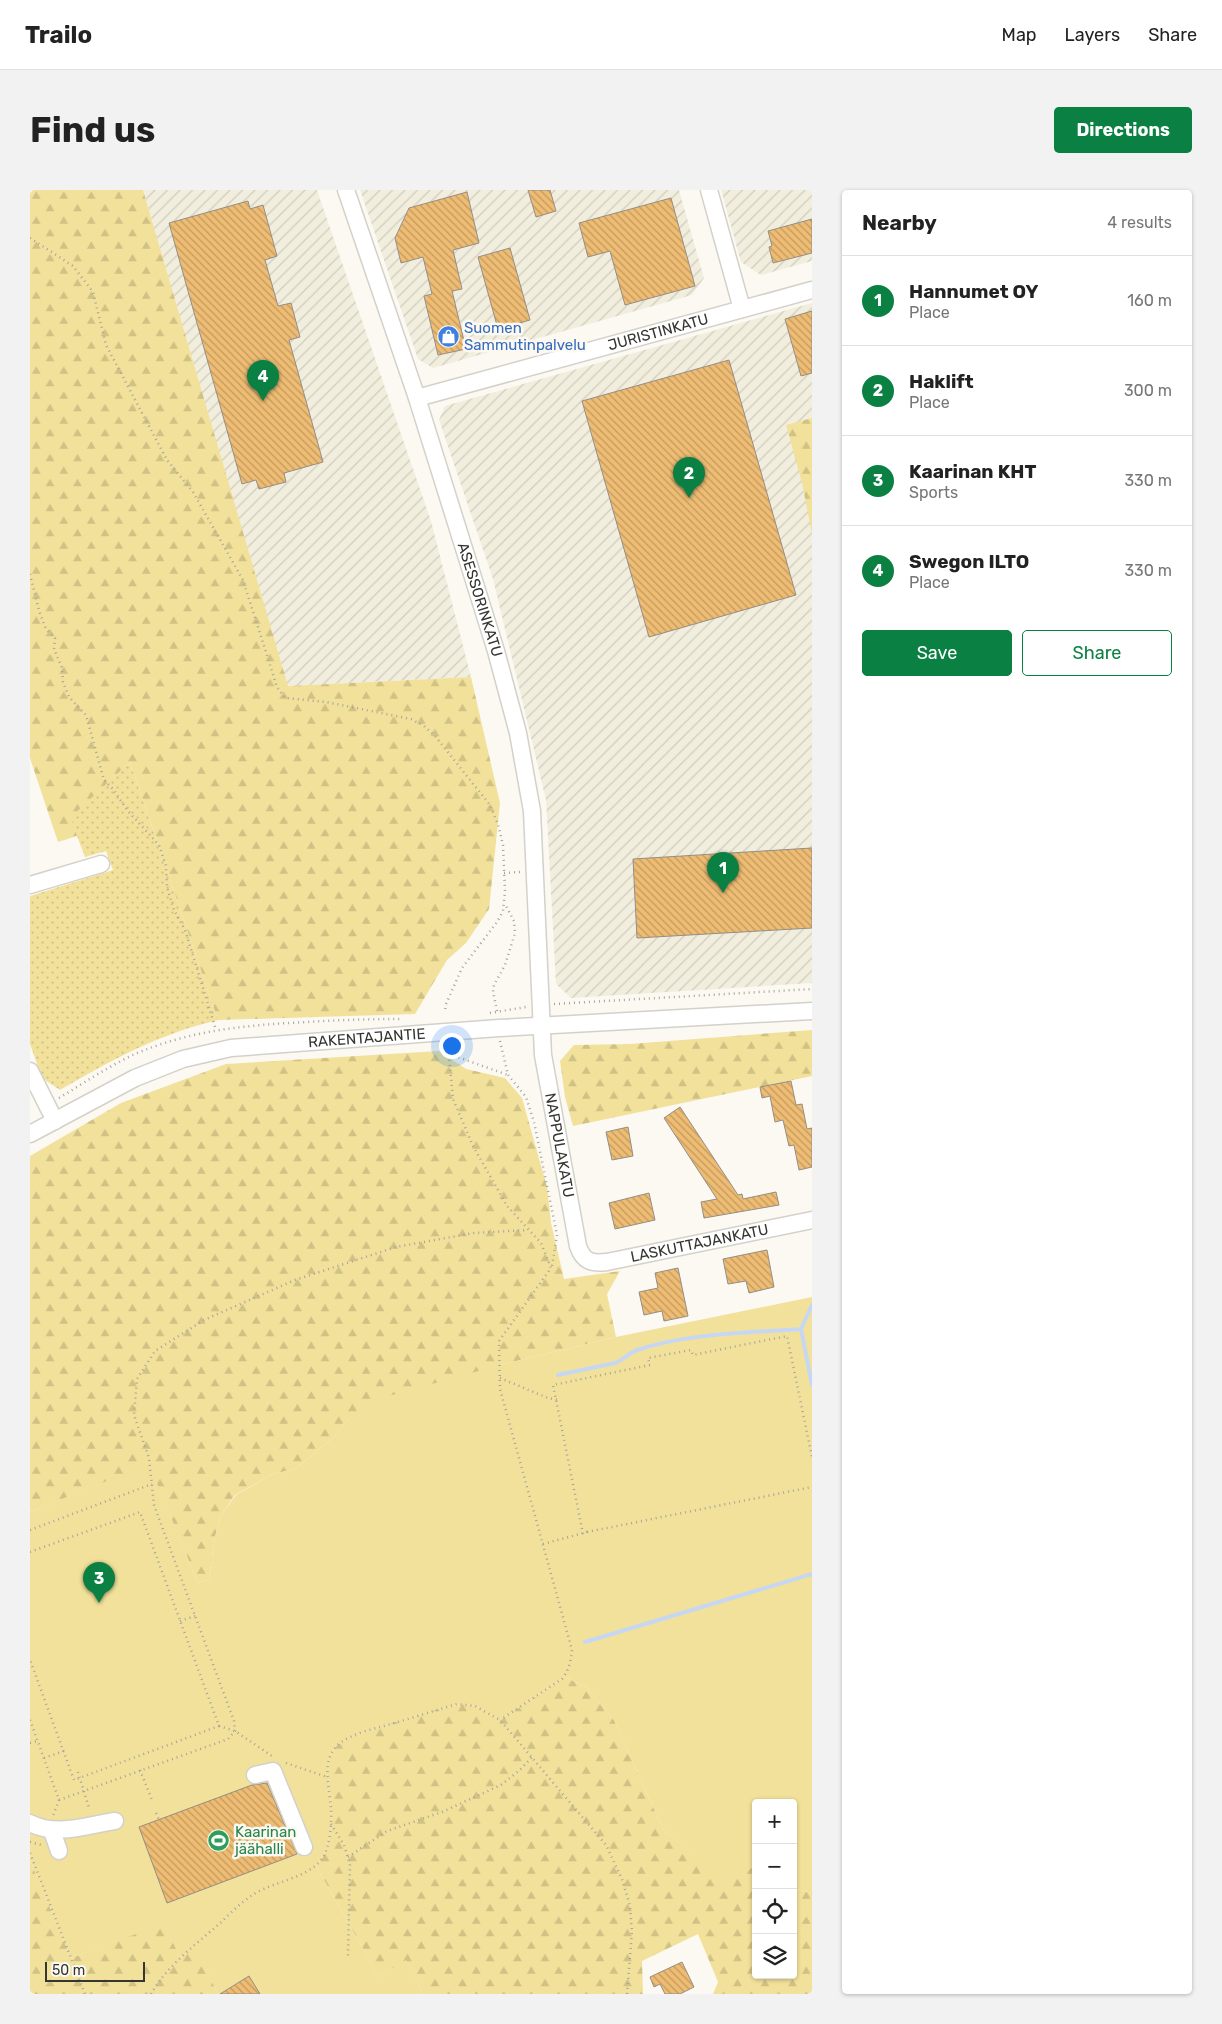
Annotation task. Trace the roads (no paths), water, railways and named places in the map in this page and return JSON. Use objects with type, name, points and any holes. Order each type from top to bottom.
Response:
[{"type":"street","name":"ASESSORINKATU","points":[[346,190],[417,398],[496,651],[518,733],[532,811],[542,1025]]},
{"type":"street","points":[[710,190],[742,309]]},
{"type":"street","name":"JURISTINKATU","points":[[417,398],[812,290]]},
{"type":"street","points":[[30,885],[101,864]]},
{"type":"street","name":"RAKENTAJANTIE","points":[[30,1134],[104,1094],[157,1069],[231,1048],[542,1025],[812,1011]]},
{"type":"street","name":"NAPPULAKATU","points":[[542,1025],[544,1055],[578,1246],[581,1254],[587,1261]]},
{"type":"street","points":[[30,1071],[55,1121]]},
{"type":"street","name":"LASKUTTAJANKATU","points":[[587,1261],[597,1264],[812,1220]]},
{"type":"street","points":[[255,1775],[273,1770],[304,1847]]},
{"type":"street","points":[[30,1823],[40,1828],[52,1830],[115,1821]]},
{"type":"street","points":[[52,1830],[59,1851]]},
{"type":"waterway","points":[[812,1305],[801,1329],[812,1385]]},
{"type":"waterway","points":[[558,1375],[615,1363],[637,1350],[677,1340],[801,1329]]},
{"type":"waterway","points":[[585,1642],[812,1574]]},
{"type":"place","name":"Suomen Sammutinpalvelu","points":[[448,337]]},
{"type":"place","name":"Swegon ILTO","points":[[263,401]]},
{"type":"place","name":"Haklift","points":[[689,498]]},
{"type":"place","name":"Hannumet OY","points":[[723,893]]},
{"type":"place","name":"Kaarinan KHT","points":[[99,1603]]},
{"type":"place","name":"Kaarinan jäähalli","points":[[219,1841]]}]
